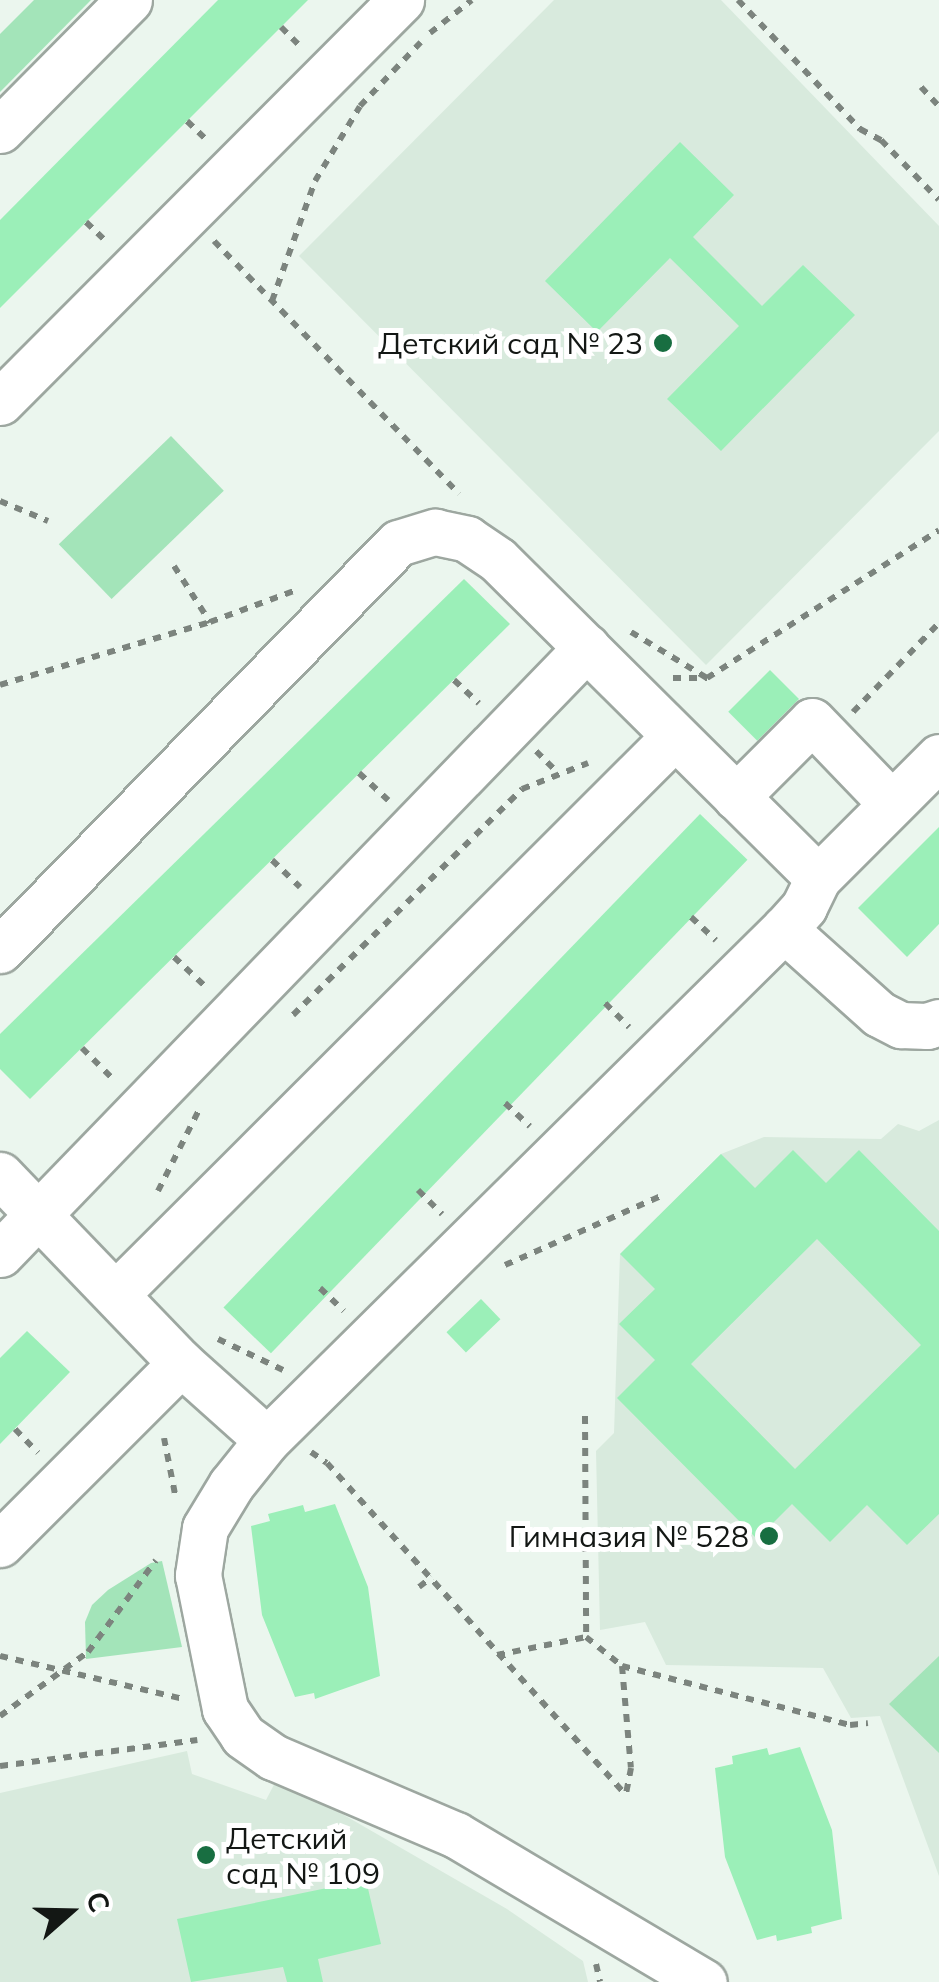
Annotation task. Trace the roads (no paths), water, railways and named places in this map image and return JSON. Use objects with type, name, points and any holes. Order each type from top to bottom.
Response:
[{"type":"street","points":[[0,130],[128,0]]},
{"type":"street","points":[[0,402],[401,0]]},
{"type":"street","points":[[0,950],[398,543],[435,532],[467,540],[498,560],[610,651],[675,736],[818,878]]},
{"type":"street","points":[[0,1254],[610,651]]},
{"type":"street","points":[[736,797],[812,721],[892,804]]},
{"type":"street","points":[[117,1293],[675,736]]},
{"type":"street","points":[[704,1982],[456,1835],[273,1757],[234,1723],[198,1575],[205,1528],[231,1485],[267,1440],[784,929],[804,907],[818,878],[939,757]]},
{"type":"street","points":[[784,929],[879,1014],[901,1025],[927,1026],[939,1022]]},
{"type":"street","points":[[0,1175],[179,1361],[267,1440]]},
{"type":"street","points":[[0,1544],[179,1361]]},
{"type":"place","name":"Детский сад № 23","points":[[663,343]]},
{"type":"place","name":"Гимназия № 528","points":[[769,1536]]},
{"type":"place","name":"Детский сад № 109","points":[[206,1855]]}]
